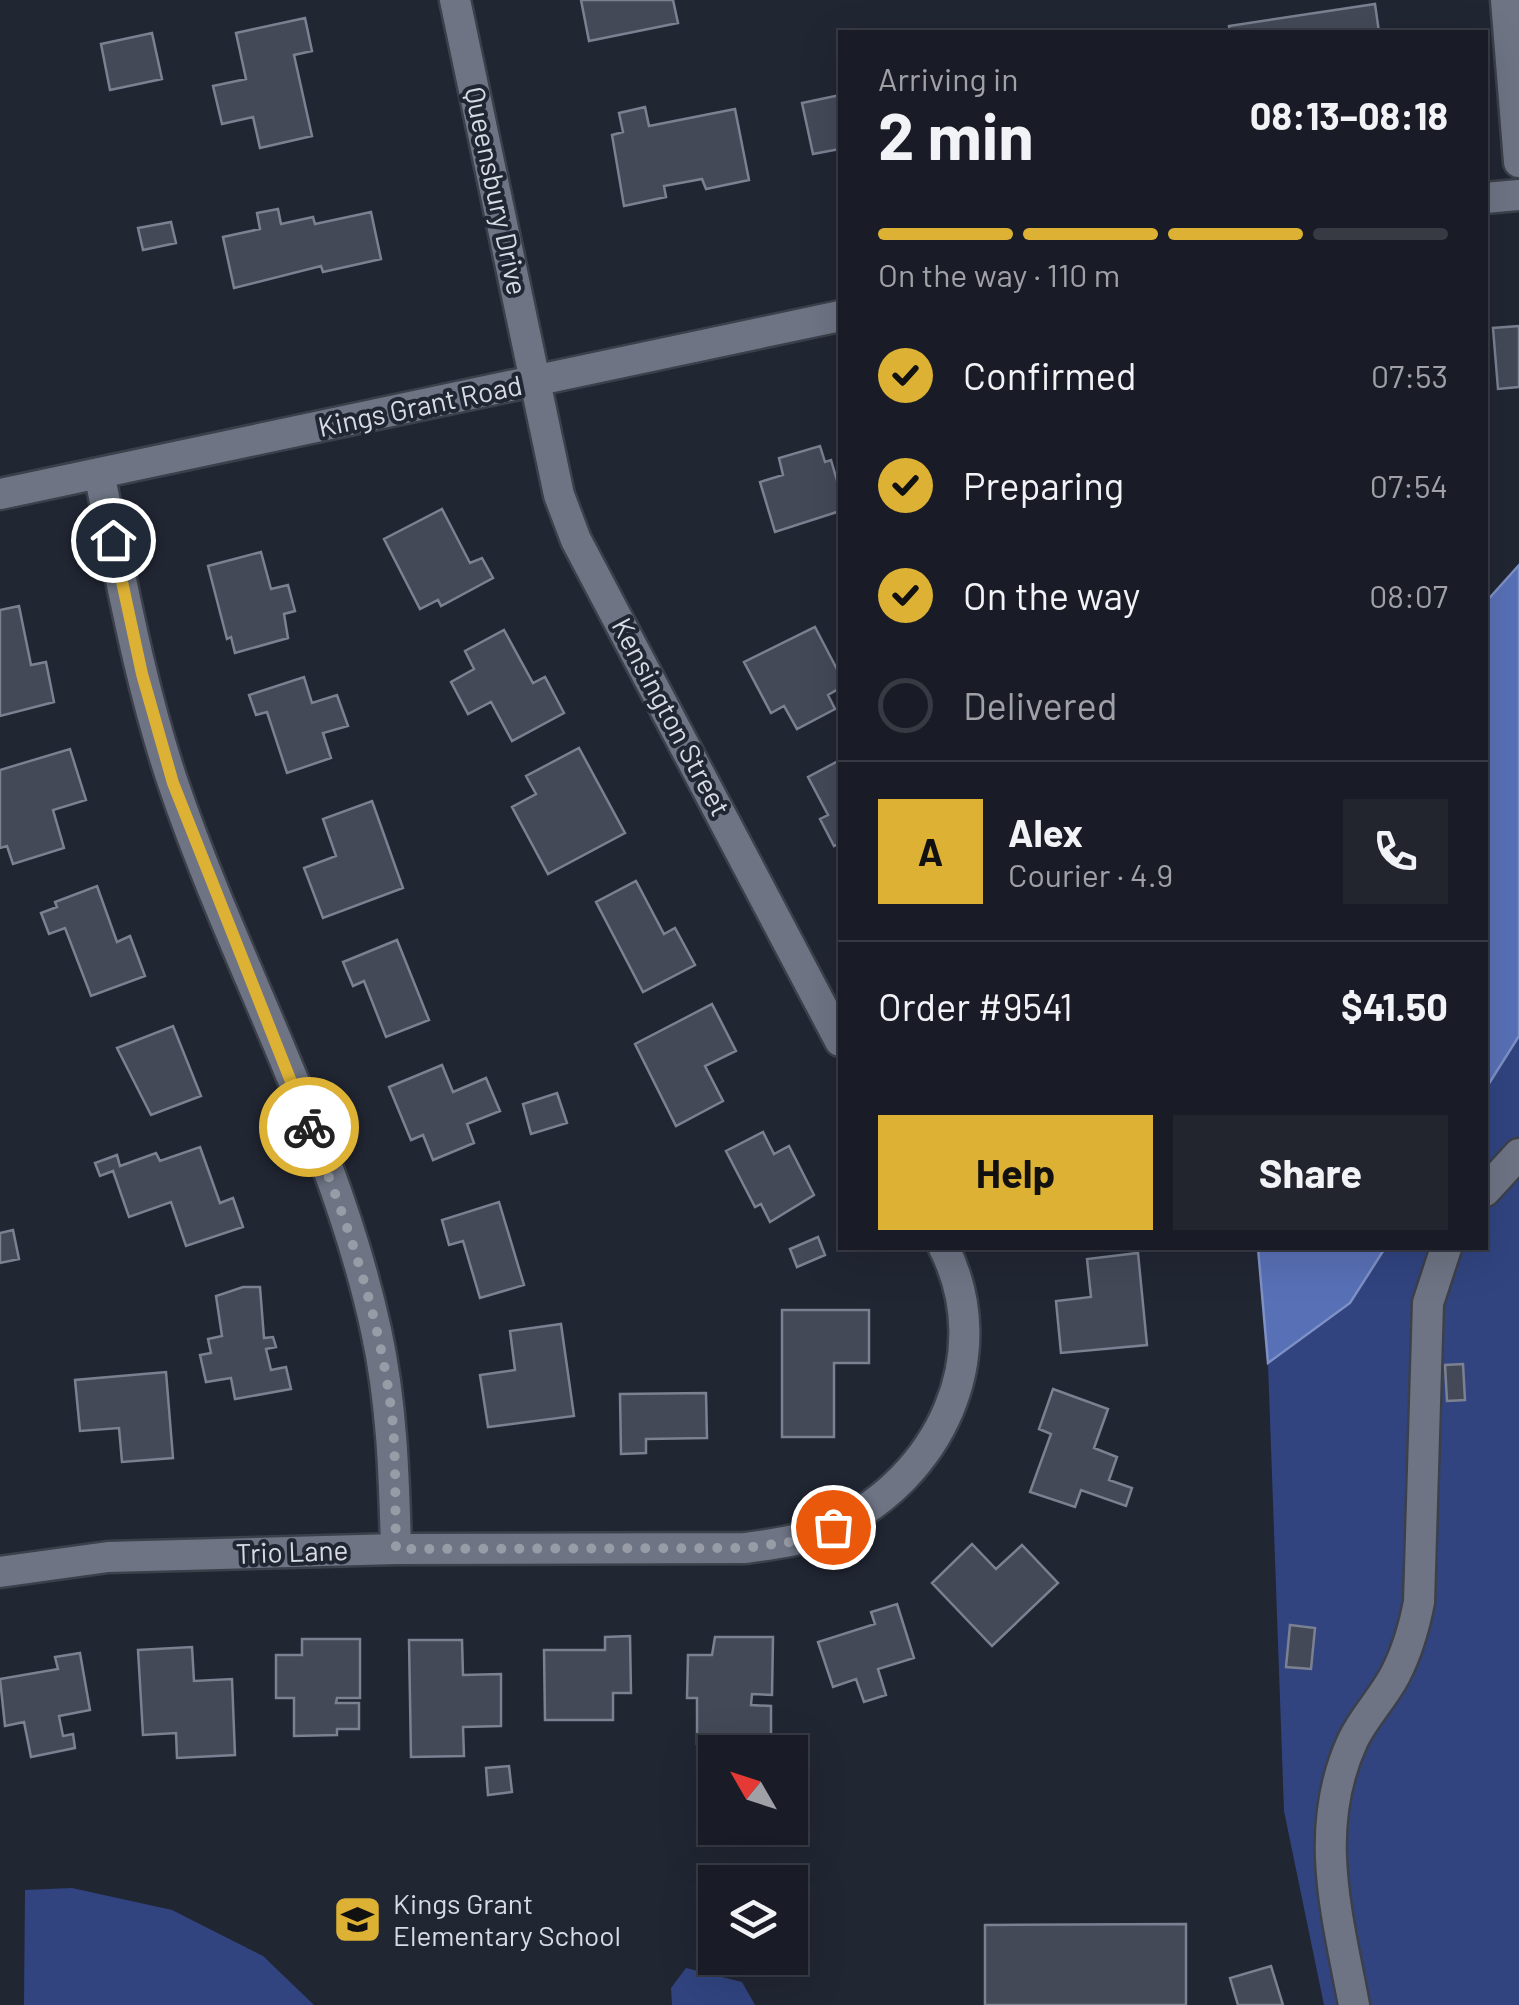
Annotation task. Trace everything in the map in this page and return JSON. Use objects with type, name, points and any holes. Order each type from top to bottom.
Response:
[{"type":"street","name":"Queensbury Drive","points":[[455,0],[536,382]]},
{"type":"street","points":[[1506,0],[1519,162]]},
{"type":"street","points":[[1488,198],[1519,195]]},
{"type":"street","name":"Kings Grant Road","points":[[0,494],[838,316]]},
{"type":"street","name":"Kensington Street","points":[[536,382],[559,495],[576,540],[838,1037]]},
{"type":"street","points":[[99,473],[142,674],[173,783],[351,1236],[376,1330],[392,1425],[396,1549]]},
{"type":"street","points":[[1488,1188],[1519,1154]]},
{"type":"street","name":"Trio Lane","points":[[0,1572],[108,1557],[396,1549],[745,1548],[790,1542],[833,1527],[896,1485],[934,1442],[953,1406],[963,1366],[960,1292],[945,1250]]},
{"type":"street","points":[[1354,2005],[1336,1909],[1328,1828],[1338,1776],[1355,1736],[1394,1677],[1420,1602],[1428,1303],[1445,1250]]},
{"type":"shaded area","points":[[1519,565],[1519,1036],[1488,1085],[1488,600]]},
{"type":"shaded area","points":[[1519,1036],[1519,2005],[1324,2005],[1284,1811],[1268,1363],[1350,1303],[1384,1250],[1488,1250],[1488,1085]]},
{"type":"shaded area","points":[[1258,1250],[1384,1250],[1350,1303],[1268,1363]]},
{"type":"shaded area","points":[[72,1888],[172,1910],[263,1956],[314,2005],[24,2005],[25,1890]]},
{"type":"shaded area","points":[[686,1968],[698,1971],[698,1975],[742,1982],[755,2005],[672,2005],[671,1988]]},
{"type":"building","points":[[581,0],[673,0],[678,23],[589,41]]},
{"type":"building","points":[[1375,4],[1379,30],[1230,30],[1229,26]]},
{"type":"building","points":[[305,18],[312,51],[294,55],[312,136],[260,148],[253,117],[222,124],[213,86],[246,79],[236,33]]},
{"type":"building","points":[[152,33],[162,79],[110,90],[101,44]]},
{"type":"building","points":[[838,95],[838,149],[813,154],[802,103]]},
{"type":"building","points":[[645,107],[649,126],[735,109],[749,180],[706,189],[702,179],[664,186],[666,197],[624,206],[612,135],[623,132],[619,113]]},
{"type":"building","points":[[278,209],[281,224],[313,217],[315,224],[371,212],[381,259],[323,272],[321,266],[234,288],[223,237],[260,229],[257,213]]},
{"type":"building","points":[[171,222],[176,243],[143,250],[138,228]]},
{"type":"building","points":[[1519,326],[1519,387],[1498,389],[1493,328]]},
{"type":"building","points":[[820,446],[825,462],[831,460],[838,484],[838,512],[775,532],[760,482],[783,475],[779,458]]},
{"type":"building","points":[[442,509],[470,563],[482,558],[493,578],[441,606],[438,600],[420,609],[384,539]]},
{"type":"building","points":[[261,552],[271,589],[288,585],[295,611],[284,614],[288,638],[235,653],[231,637],[227,639],[208,566]]},
{"type":"building","points":[[19,606],[31,665],[46,662],[54,702],[0,716],[0,610]]},
{"type":"building","points":[[815,627],[838,671],[838,689],[828,695],[835,709],[797,729],[784,706],[771,713],[744,662]]},
{"type":"building","points":[[504,630],[533,683],[545,677],[564,713],[512,741],[491,702],[468,714],[451,682],[474,669],[465,651]]},
{"type":"building","points":[[304,677],[312,703],[337,695],[348,726],[323,733],[331,758],[287,773],[267,712],[256,715],[249,695]]},
{"type":"building","points":[[579,748],[625,833],[548,874],[512,807],[536,794],[526,776]]},
{"type":"building","points":[[70,749],[86,800],[53,810],[64,848],[13,864],[7,846],[0,848],[0,770]]},
{"type":"building","points":[[838,761],[838,844],[834,846],[820,819],[828,815],[808,777]]},
{"type":"building","points":[[372,801],[403,888],[323,918],[304,868],[336,856],[323,819]]},
{"type":"building","points":[[636,881],[664,934],[675,928],[695,965],[643,992],[596,902]]},
{"type":"building","points":[[97,886],[117,942],[130,936],[145,976],[91,996],[65,928],[49,934],[41,913],[57,907],[55,902]]},
{"type":"building","points":[[397,940],[429,1020],[386,1037],[364,981],[353,986],[343,962]]},
{"type":"building","points":[[712,1004],[736,1051],[705,1066],[723,1101],[676,1126],[635,1044]]},
{"type":"building","points":[[173,1026],[201,1096],[151,1115],[117,1048]]},
{"type":"building","points":[[442,1065],[453,1092],[486,1078],[500,1111],[467,1124],[474,1143],[433,1160],[423,1135],[411,1140],[389,1087]]},
{"type":"building","points":[[557,1093],[567,1123],[531,1134],[523,1104]]},
{"type":"building","points":[[763,1132],[774,1154],[789,1146],[814,1195],[770,1222],[761,1204],[755,1207],[726,1151]]},
{"type":"building","points":[[200,1147],[220,1203],[233,1198],[243,1227],[186,1246],[171,1202],[129,1217],[113,1171],[100,1176],[95,1163],[117,1155],[120,1166],[156,1153],[160,1161]]},
{"type":"building","points":[[499,1202],[524,1285],[480,1298],[463,1241],[449,1245],[442,1220]]},
{"type":"building","points":[[13,1230],[19,1259],[0,1263],[0,1233]]},
{"type":"building","points":[[818,1237],[825,1255],[797,1267],[790,1249]]},
{"type":"building","points":[[1138,1253],[1147,1345],[1061,1353],[1056,1301],[1091,1297],[1087,1259]]},
{"type":"building","points":[[243,1287],[260,1287],[264,1338],[273,1337],[276,1347],[266,1349],[271,1370],[286,1367],[291,1389],[235,1399],[231,1378],[206,1382],[200,1355],[211,1353],[208,1339],[222,1336],[216,1296]]},
{"type":"building","points":[[782,1310],[869,1310],[869,1363],[834,1363],[834,1437],[782,1437]]},
{"type":"building","points":[[561,1324],[574,1416],[488,1427],[480,1375],[515,1370],[510,1331]]},
{"type":"building","points":[[1463,1364],[1465,1400],[1447,1401],[1445,1365]]},
{"type":"building","points":[[166,1372],[173,1458],[122,1462],[119,1428],[80,1431],[75,1380]]},
{"type":"building","points":[[1053,1389],[1108,1409],[1094,1448],[1117,1457],[1109,1480],[1132,1488],[1126,1506],[1081,1490],[1075,1507],[1030,1492],[1051,1434],[1039,1429]]},
{"type":"building","points":[[706,1393],[707,1438],[646,1439],[646,1453],[621,1454],[620,1394]]},
{"type":"building","points":[[972,1544],[996,1569],[1022,1545],[1058,1583],[992,1646],[932,1583]]},
{"type":"building","points":[[897,1604],[914,1658],[878,1669],[886,1695],[864,1702],[856,1679],[833,1687],[818,1642],[875,1624],[871,1612]]},
{"type":"building","points":[[1290,1625],[1315,1628],[1311,1669],[1286,1667]]},
{"type":"building","points":[[630,1636],[631,1693],[613,1693],[613,1720],[545,1720],[544,1650],[605,1650],[605,1637]]},
{"type":"building","points":[[715,1637],[773,1637],[772,1695],[752,1694],[751,1705],[771,1706],[771,1735],[698,1735],[697,1744],[697,1698],[687,1698],[688,1655],[712,1655]]},
{"type":"building","points":[[302,1639],[360,1639],[360,1698],[337,1698],[336,1703],[359,1703],[359,1729],[337,1729],[337,1735],[294,1736],[294,1698],[276,1698],[276,1655],[302,1655]]},
{"type":"building","points":[[409,1640],[462,1640],[463,1675],[501,1674],[501,1726],[463,1727],[464,1756],[411,1757]]},
{"type":"building","points":[[192,1647],[194,1681],[232,1679],[235,1755],[177,1758],[176,1733],[143,1735],[138,1650]]},
{"type":"building","points":[[80,1653],[90,1710],[59,1716],[63,1736],[73,1734],[75,1748],[31,1757],[24,1722],[5,1726],[0,1679],[58,1669],[55,1657]]},
{"type":"building","points":[[509,1766],[512,1792],[488,1795],[486,1768]]},
{"type":"building","points":[[1186,1924],[1186,2005],[985,2005],[985,1925]]},
{"type":"building","points":[[1271,1966],[1283,2005],[1238,2005],[1230,1978]]},
{"type":"way so far","points":[[309,1127],[351,1236],[376,1330],[392,1425],[396,1549],[654,1545],[745,1548],[790,1542],[833,1527]]},
{"type":"place","name":"Kings Grant Elementary School","points":[[358,1920]]},
{"type":"route","points":[[113,540],[142,674],[173,783],[309,1127]]}]
